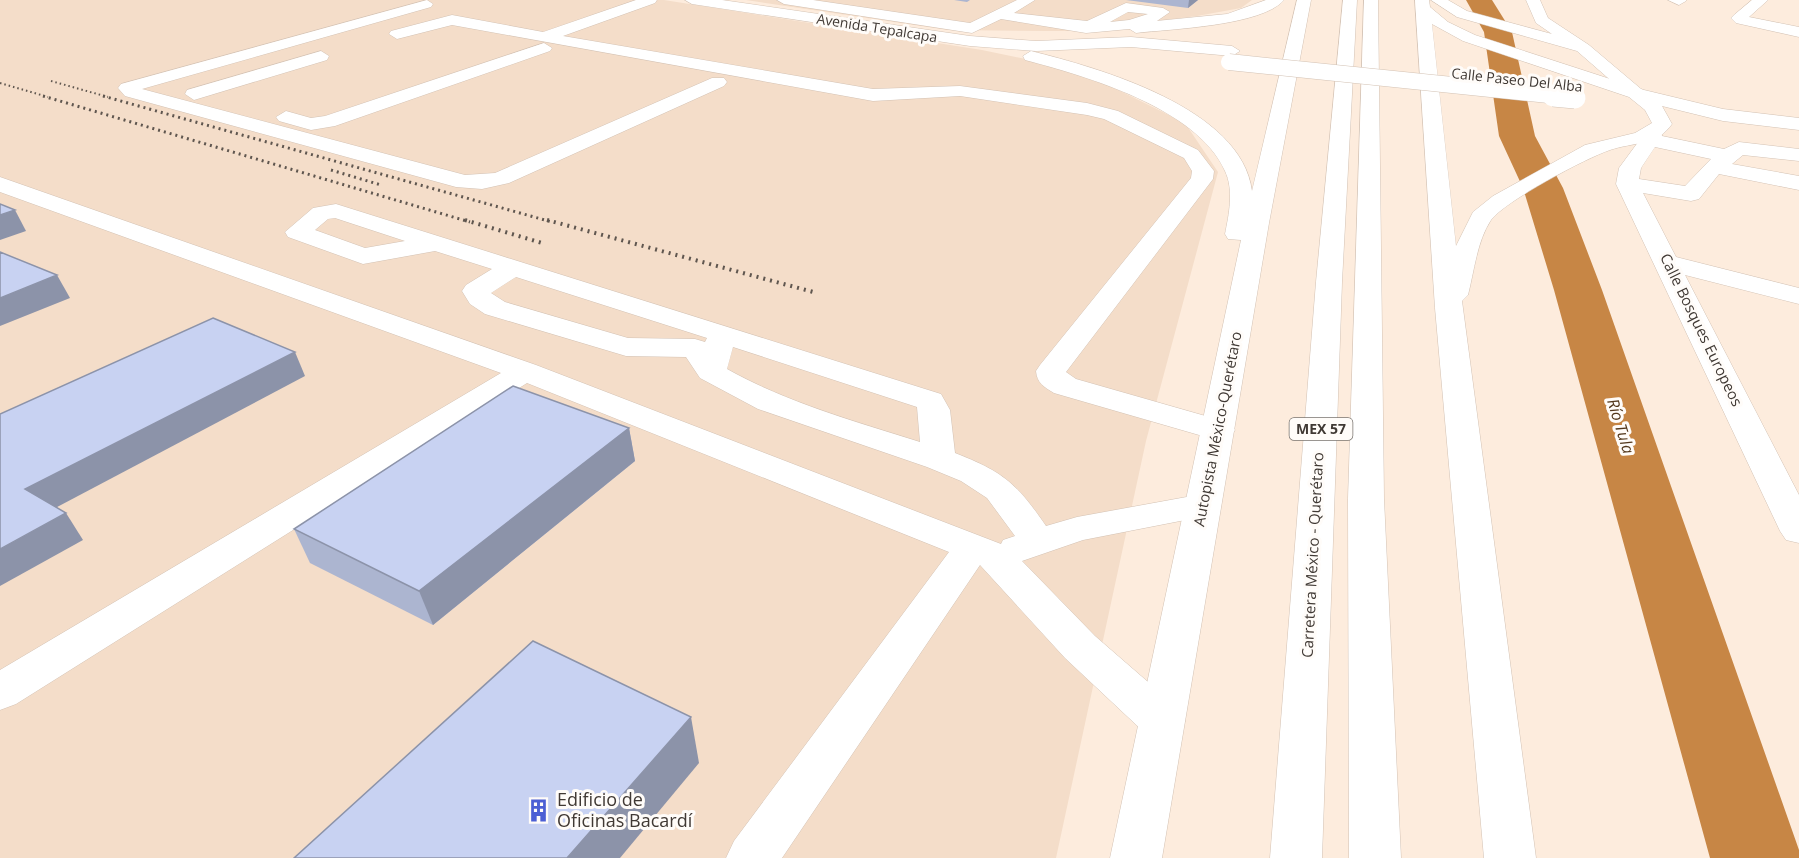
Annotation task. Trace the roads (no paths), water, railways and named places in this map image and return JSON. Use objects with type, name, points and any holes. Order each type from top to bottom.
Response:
[{"type":"main road","points":[[405,0],[437,7],[452,20]]},
{"type":"main road","points":[[185,91],[320,124],[544,42],[650,0]]},
{"type":"main road","name":"Avenida Tepalcapa","points":[[692,0],[922,36],[1015,45],[1131,42],[1228,54]]},
{"type":"main road","name":"Avenida Tepalcapa","points":[[721,0],[851,15],[949,34],[1200,59],[1228,54]]},
{"type":"main road","points":[[784,0],[851,15],[966,28],[977,27],[1011,6],[1086,28],[1132,23],[1151,19],[1163,12],[1126,7],[1086,28]]},
{"type":"main road","points":[[884,0],[878,4],[937,12],[950,8]]},
{"type":"main road","points":[[1228,54],[1204,44],[1195,34],[1209,23],[1277,0]]},
{"type":"main road","name":"Autopista México-Querétaro","points":[[1136,858],[1245,288],[1304,0]]},
{"type":"main road","points":[[1438,0],[1462,14],[1583,48]]},
{"type":"main road","points":[[1533,0],[1541,20],[1583,48],[1616,78],[1651,120]]},
{"type":"main road","points":[[426,4],[127,88],[131,92],[452,178],[482,182],[501,178],[718,82]]},
{"type":"main road","points":[[1423,4],[1449,308],[1510,858]]},
{"type":"main road","points":[[1423,4],[1443,25],[1469,38],[1555,67],[1651,120],[1720,162],[1799,183]]},
{"type":"main road","points":[[1799,18],[1755,5],[1739,18],[1749,23],[1799,32]]},
{"type":"main road","points":[[981,7],[1011,6],[1132,23]]},
{"type":"main road","name":"Carretera México - Querétaro","points":[[1296,858],[1328,294],[1369,8]]},
{"type":"main road","name":"Carretera México - Querétaro","points":[[1369,8],[1366,499],[1375,858]]},
{"type":"main road","points":[[1406,16],[1425,36]]},
{"type":"main road","points":[[949,34],[1086,33],[1225,17]]},
{"type":"main road","points":[[185,91],[395,25],[452,20],[544,42]]},
{"type":"main road","points":[[377,40],[434,23],[873,95],[960,91],[1062,104],[1111,115],[1191,154],[1203,171],[1202,179],[1051,371],[1052,378],[1065,386],[1218,430]]},
{"type":"main road","points":[[922,36],[1065,65],[1110,79],[1151,100],[1209,135],[1225,151],[1237,172],[1242,197],[1237,254],[1245,288]]},
{"type":"main road","points":[[185,91],[343,50]]},
{"type":"main road","name":"Calle Paseo Del Alba","points":[[1228,54],[1574,92],[1651,120],[1695,109],[1735,117],[1799,124]]},
{"type":"main road","points":[[1158,63],[1200,59]]},
{"type":"main road","points":[[1141,72],[1138,82],[1140,88],[1151,100]]},
{"type":"main road","points":[[1695,109],[1799,117]]},
{"type":"main road","points":[[1449,308],[1482,216],[1502,199],[1651,120],[1735,117]]},
{"type":"main road","points":[[1651,120],[1630,168],[1627,184],[1691,194],[1720,162],[1746,147],[1799,155]]},
{"type":"main road","points":[[0,184],[525,371],[984,552],[1080,647],[1162,721]]},
{"type":"main road","name":"Calle Bosques Europeos","points":[[1627,184],[1799,531]]},
{"type":"main road","points":[[435,243],[930,401],[934,410],[939,459]]},
{"type":"main road","points":[[1668,263],[1799,296]]},
{"type":"main road","points":[[511,268],[476,291],[480,298],[495,308],[575,334],[626,347],[695,348],[711,372],[744,392],[808,418],[939,459],[999,490],[1038,542]]},
{"type":"main road","points":[[711,372],[722,335]]},
{"type":"main road","points":[[0,692],[525,371]]},
{"type":"main road","points":[[752,858],[984,552],[1038,542],[1077,530],[1203,506]]},
{"type":"waterway","name":"Río Tula","points":[[1479,0],[1498,32],[1517,136],[1543,188],[1578,290],[1756,858]]},
{"type":"railway","points":[[51,81],[108,97]]},
{"type":"railway","points":[[0,83],[48,97]]},
{"type":"railway","points":[[43,96],[470,222]]},
{"type":"railway","points":[[103,96],[552,222]]},
{"type":"railway","points":[[331,170],[381,185]]},
{"type":"railway","points":[[465,220],[542,243]]},
{"type":"railway","points":[[547,220],[817,293]]},
{"type":"place","name":"Edificio de Oficinas Bacardí","points":[[539,810]]}]
